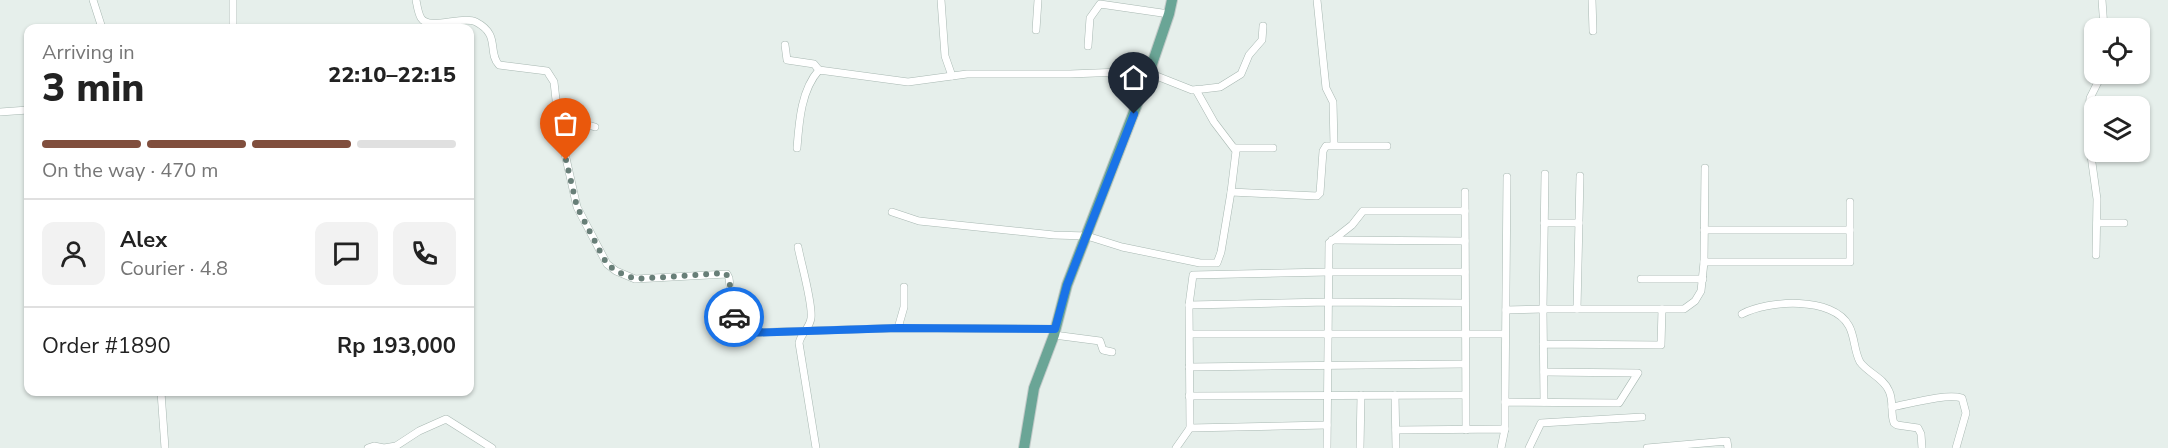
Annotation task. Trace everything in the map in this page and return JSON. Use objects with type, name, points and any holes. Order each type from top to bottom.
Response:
[{"type":"main road","points":[[1024,448],[1034,388],[1054,332],[1067,285],[1149,73],[1172,0]]},
{"type":"street","points":[[93,0],[101,24]]},
{"type":"street","points":[[233,0],[233,24]]},
{"type":"street","points":[[416,0],[421,18],[425,22],[470,20],[482,26],[492,38],[495,61],[499,65],[547,71],[554,82],[557,116],[577,207],[607,264],[616,271],[635,279],[725,273],[729,278],[735,327],[738,332],[744,333],[898,328],[1054,332],[1100,341],[1103,350],[1112,352]]},
{"type":"street","points":[[941,0],[945,56],[952,76]]},
{"type":"street","points":[[1036,30],[1038,0]]},
{"type":"street","points":[[1317,0],[1326,88],[1333,102],[1334,146]]},
{"type":"street","points":[[1592,0],[1593,31]]},
{"type":"street","points":[[2102,0],[2103,18]]},
{"type":"street","points":[[1088,46],[1090,18],[1100,4],[1169,14]]},
{"type":"street","points":[[784,45],[787,60],[814,64],[819,70],[908,82],[967,74],[1149,73],[1196,90],[1220,87],[1241,74],[1249,55],[1262,40],[1263,26]]},
{"type":"street","points":[[797,148],[799,119],[805,99],[819,70]]},
{"type":"street","points":[[2096,255],[2097,199],[2088,119],[2090,98],[2097,84]]},
{"type":"street","points":[[892,212],[919,221],[1054,235],[1087,236],[1122,247],[1215,264],[1219,261],[1231,192],[1235,148],[1214,122],[1196,90]]},
{"type":"street","points":[[0,112],[24,110]]},
{"type":"street","points":[[557,116],[596,127]]},
{"type":"street","points":[[1231,192],[1317,196],[1320,193],[1323,151],[1326,146],[1387,146]]},
{"type":"street","points":[[1235,148],[1273,148]]},
{"type":"street","points":[[1506,310],[1684,309],[1695,301],[1701,291],[1703,279],[1704,168]]},
{"type":"street","points":[[1544,402],[1545,174]]},
{"type":"street","points":[[1577,309],[1580,176]]},
{"type":"street","points":[[1501,448],[1505,429],[1507,177]]},
{"type":"street","points":[[1466,192],[1466,430]]},
{"type":"street","points":[[1704,262],[1850,262],[1850,202]]},
{"type":"street","points":[[1327,448],[1328,251],[1332,240],[1352,225],[1363,211],[1465,211]]},
{"type":"street","points":[[1544,223],[1579,223]]},
{"type":"street","points":[[2097,223],[2124,223]]},
{"type":"street","points":[[1704,230],[1850,230]]},
{"type":"street","points":[[1332,240],[1465,241]]},
{"type":"street","points":[[798,247],[812,314],[809,326],[803,332],[799,343],[816,448]]},
{"type":"street","points":[[1176,448],[1190,428],[1189,305],[1193,275],[1465,272]]},
{"type":"street","points":[[1641,279],[1703,279]]},
{"type":"street","points":[[898,328],[904,307],[904,287]]},
{"type":"street","points":[[1189,305],[1328,302],[1465,303]]},
{"type":"street","points":[[1743,314],[1750,310],[1777,304],[1808,304],[1830,310],[1849,325],[1861,363],[1887,387],[1891,394],[1892,420],[1897,425],[1918,428],[1922,448]]},
{"type":"street","points":[[1543,344],[1661,345],[1662,309]]},
{"type":"street","points":[[1190,334],[1504,334]]},
{"type":"street","points":[[1189,367],[1465,364]]},
{"type":"street","points":[[1505,402],[1619,403],[1638,373],[1544,372]]},
{"type":"street","points":[[1360,448],[1361,395]]},
{"type":"street","points":[[1395,395],[1396,448]]},
{"type":"street","points":[[1189,396],[1465,395]]},
{"type":"street","points":[[161,396],[165,448]]},
{"type":"street","points":[[1892,407],[1942,398],[1962,398],[1966,413],[1956,448]]},
{"type":"street","points":[[1529,448],[1541,423],[1642,417]]},
{"type":"street","points":[[368,448],[396,446],[419,431],[446,419],[492,448]]},
{"type":"street","points":[[1190,428],[1327,425]]},
{"type":"street","points":[[1396,430],[1505,429]]},
{"type":"street","points":[[1647,448],[1695,447],[1727,441],[1728,448]]},
{"type":"way so far","points":[[566,160],[577,207],[607,264],[624,276],[635,279],[728,274],[734,317]]},
{"type":"route","points":[[734,317],[736,329],[741,333],[898,328],[1055,329],[1067,285],[1134,114]]}]
